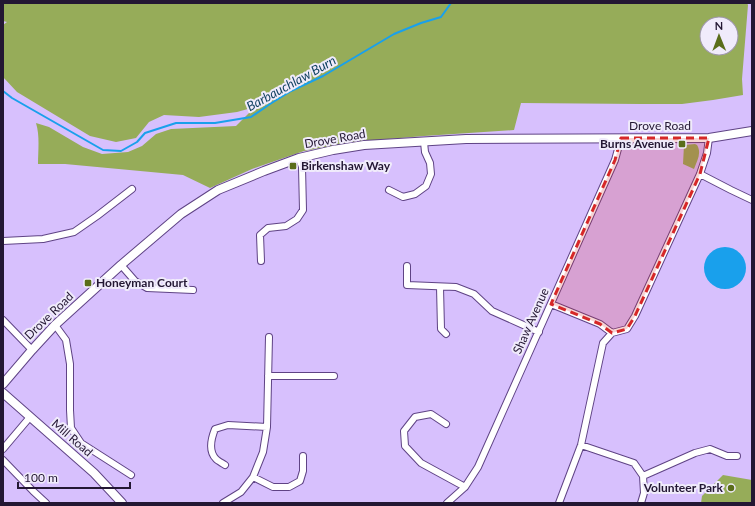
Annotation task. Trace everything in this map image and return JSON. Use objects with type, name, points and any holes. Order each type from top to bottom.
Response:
[{"type":"street","name":"Drove Road","points":[[3,384],[55,325],[121,265],[181,214],[218,190],[300,158],[333,150],[364,145],[466,139],[709,138],[752,130]]},
{"type":"street","name":"Shaw Avenue","points":[[447,503],[465,487],[478,467],[615,160],[621,138]]},
{"type":"street","points":[[559,503],[581,445],[603,343],[612,333],[626,329],[635,316],[700,174],[707,154],[709,138]]},
{"type":"street","points":[[389,190],[403,197],[415,194],[426,186],[431,174],[430,163],[425,152],[424,142]]},
{"type":"street","points":[[261,261],[260,235],[268,228],[286,226],[297,219],[303,210],[302,167],[300,158]]},
{"type":"street","points":[[700,174],[752,200]]},
{"type":"street","points":[[3,241],[42,239],[74,232],[132,189]]},
{"type":"street","points":[[121,265],[135,281],[147,288],[193,290]]},
{"type":"street","points":[[407,266],[407,285],[456,287],[474,294],[492,311],[538,332]]},
{"type":"street","points":[[440,287],[441,328],[446,334]]},
{"type":"street","points":[[551,304],[600,324],[612,333]]},
{"type":"street","points":[[3,320],[32,350]]},
{"type":"street","points":[[55,325],[66,340],[70,364],[71,428],[80,443],[130,475]]},
{"type":"street","points":[[223,503],[241,492],[253,477],[263,452],[267,427],[269,337]]},
{"type":"street","points":[[268,376],[334,376]]},
{"type":"street","name":"Mill Road","points":[[3,393],[94,473],[122,503]]},
{"type":"street","points":[[446,424],[431,414],[415,417],[404,431],[406,446],[422,463],[465,487]]},
{"type":"street","points":[[3,448],[30,417]]},
{"type":"street","points":[[225,465],[216,459],[212,450],[211,439],[215,430],[228,425],[267,427]]},
{"type":"street","points":[[581,445],[634,463],[643,476],[644,493],[641,503]]},
{"type":"street","points":[[643,476],[695,452],[710,449],[727,456],[737,456]]},
{"type":"street","points":[[253,477],[273,487],[290,487],[300,481],[303,471],[303,456]]},
{"type":"street","points":[[3,460],[46,503]]},
{"type":"highlighted area","points":[[621,138],[709,138],[700,174],[635,316],[627,329],[612,333],[600,324],[551,304],[615,160]]},
{"type":"green space","points":[[3,3],[747,3],[748,5],[742,79],[743,95],[682,104],[521,103],[514,130],[353,142],[304,151],[252,169],[210,188],[183,175],[65,164],[38,164],[38,138],[36,123],[49,127],[83,147],[102,154],[128,152],[142,146],[156,134],[171,129],[236,126],[255,107],[237,112],[199,117],[164,115],[149,122],[136,138],[116,142],[90,136],[17,92],[3,77],[3,25],[7,22],[3,21]]},
{"type":"green space","points":[[684,145],[697,145],[699,154],[694,169],[683,164]]},
{"type":"green space","name":"Volunteer Park","points":[[723,475],[752,480],[752,503],[701,503],[702,496]]},
{"type":"water","points":[[721,247],[729,247],[737,250],[743,256],[746,268],[743,280],[737,286],[729,289],[721,289],[713,286],[707,280],[704,272],[704,264],[707,256],[713,250]]},
{"type":"waterway","name":"Barbauchlaw Burn","points":[[3,91],[12,98],[103,150],[121,151],[137,142],[145,133],[176,123],[215,123],[251,117],[291,91],[323,76],[394,34],[441,17],[451,3]]},
{"type":"place","name":"Burns Avenue","points":[[682,144]]},
{"type":"place","name":"Birkenshaw Way","points":[[293,166]]},
{"type":"place","name":"Honeyman Court","points":[[88,283]]},
{"type":"place","name":"Volunteer Park","points":[[731,488]]}]
